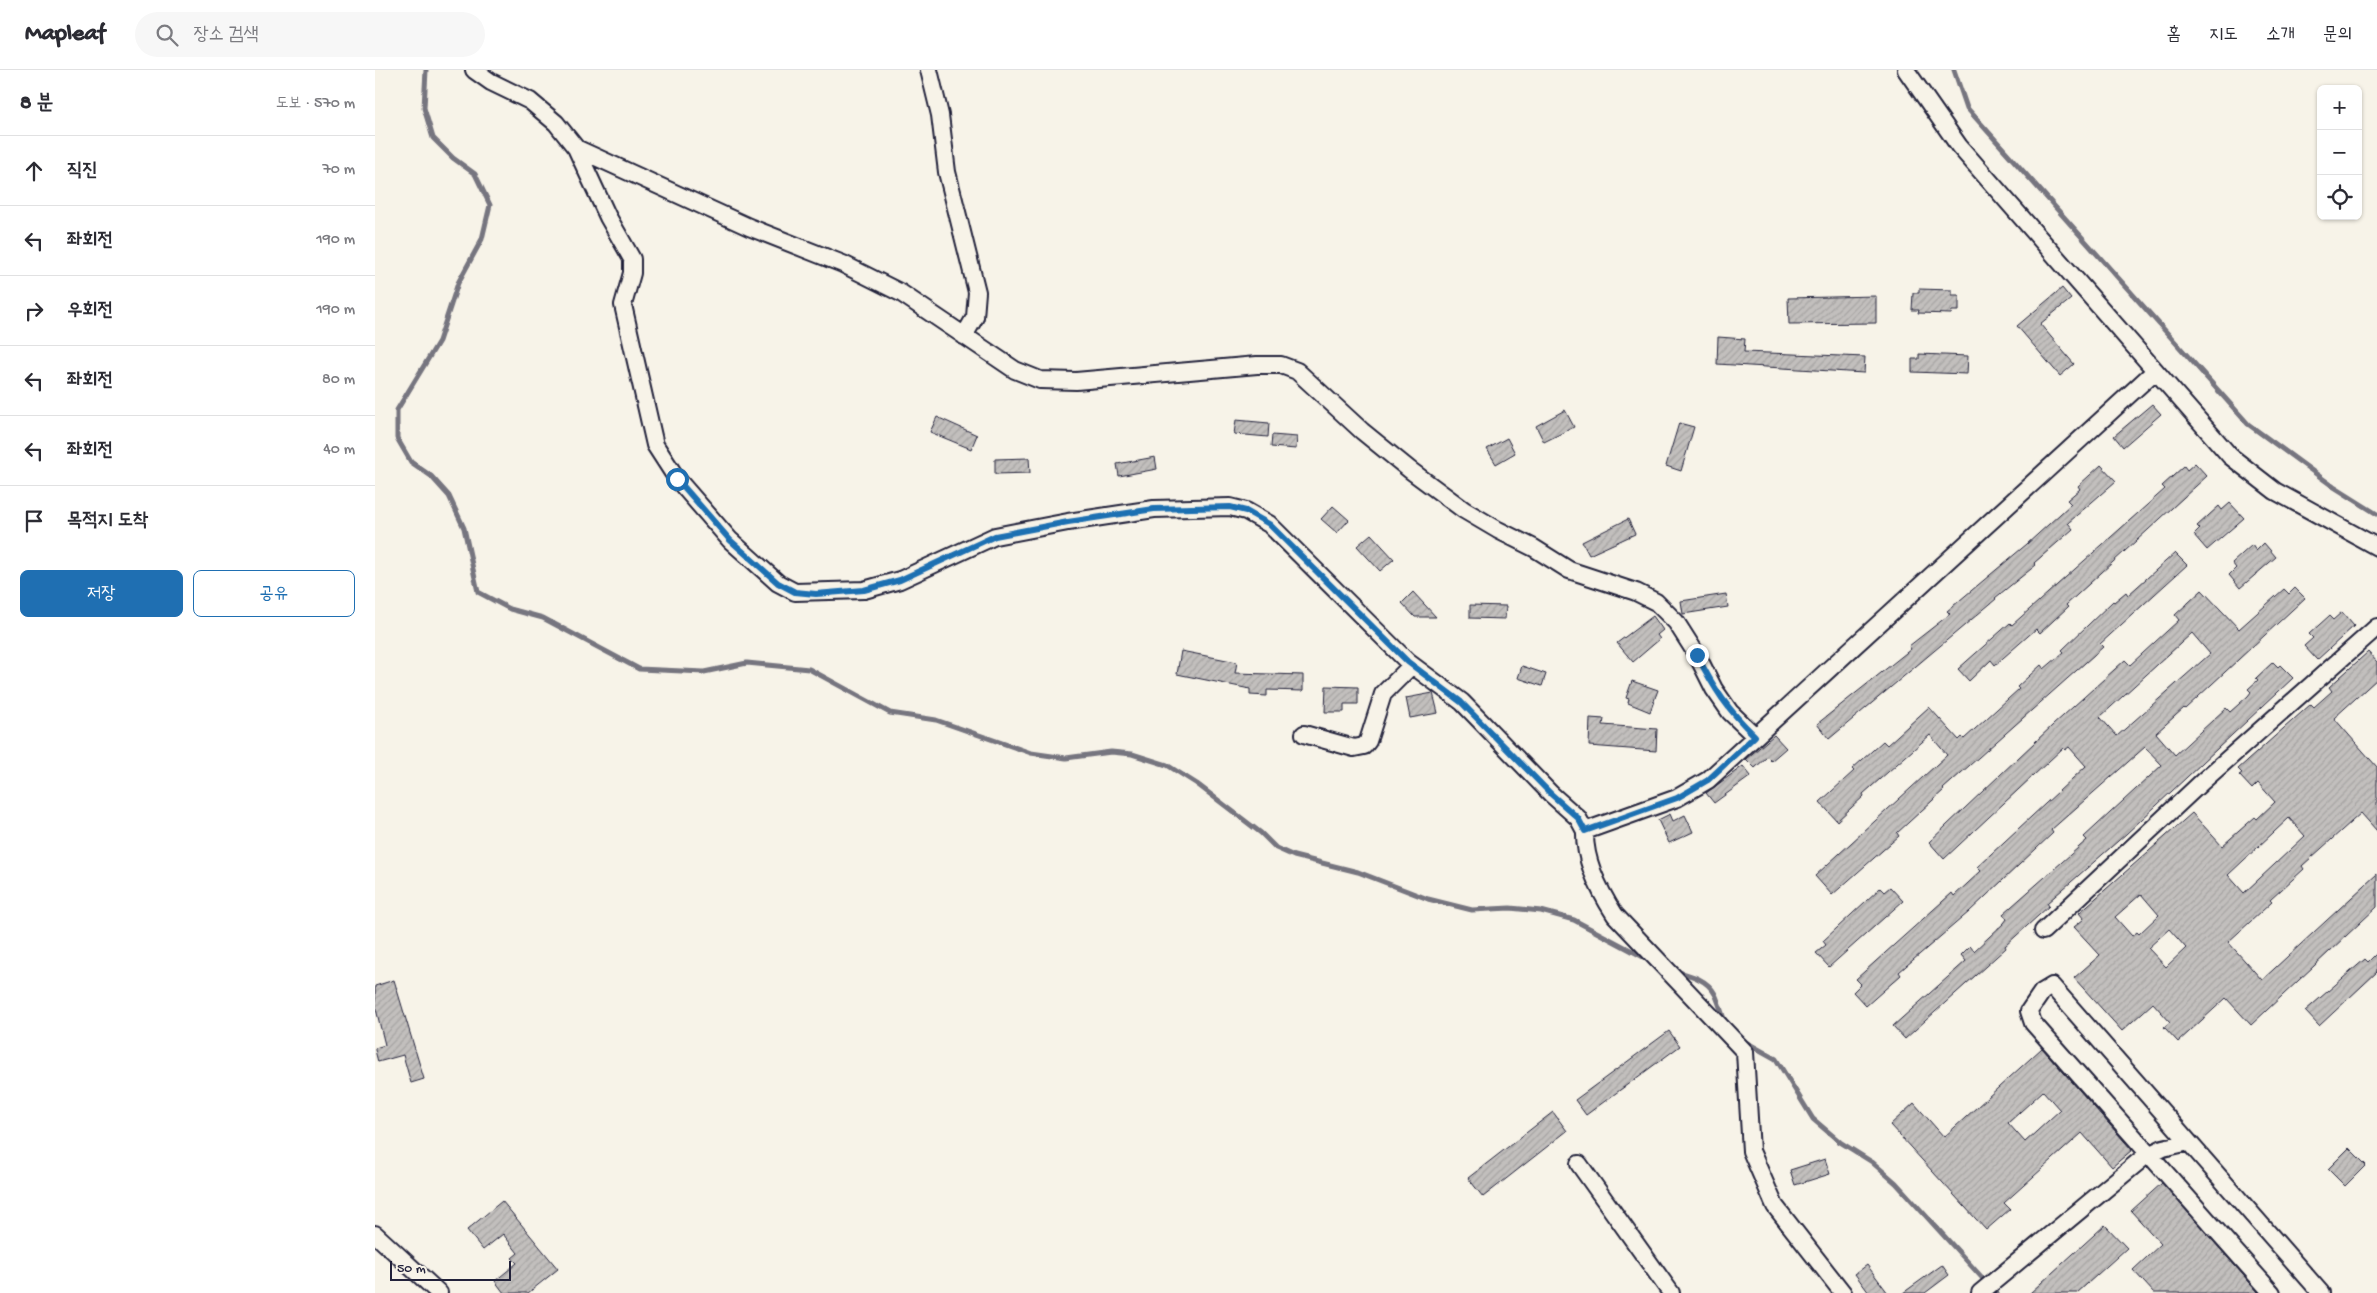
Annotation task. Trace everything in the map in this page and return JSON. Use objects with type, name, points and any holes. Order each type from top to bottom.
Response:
[{"type":"street","points":[[474,70],[491,82],[530,101],[556,123],[576,148],[608,217],[632,258],[632,273],[623,305],[655,445],[677,479],[730,540],[778,583],[795,592],[816,594],[864,590],[900,580],[995,536],[1068,522],[1154,509],[1230,507],[1246,511],[1269,524],[1412,665],[1461,702],[1551,794],[1578,818],[1585,831],[1585,841],[1594,873],[1604,898],[1615,915],[1745,1052],[1751,1151],[1775,1206],[1843,1293]]},
{"type":"street","points":[[929,70],[939,115],[947,172],[977,292],[975,317],[964,336]]},
{"type":"street","points":[[1907,70],[1959,146],[2229,456],[2275,491],[2377,547]]},
{"type":"street","points":[[576,148],[749,227],[843,264],[901,293],[1015,370],[1040,380],[1076,381],[1257,365],[1281,365],[1297,371],[1362,431],[1464,510],[1569,570],[1636,592],[1655,602],[1676,622],[1725,704],[1755,736]]},
{"type":"street","points":[[1585,831],[1685,793],[1708,780],[2155,371]]},
{"type":"street","points":[[2043,931],[2203,781],[2377,627]]},
{"type":"street","points":[[1304,734],[1354,748],[1364,746],[1368,741],[1383,694],[1412,665]]},
{"type":"street","points":[[2272,1293],[2033,1024],[2029,1011],[2042,992],[2052,986],[2321,1293]]},
{"type":"street","points":[[1979,1293],[2149,1155],[2163,1148],[2189,1142]]},
{"type":"street","points":[[1579,1164],[1671,1293]]},
{"type":"street","points":[[375,1234],[439,1293]]},
{"type":"building","points":[[2062,288],[2071,299],[2040,324],[2074,364],[2060,376],[2017,326]]},
{"type":"building","points":[[1919,289],[1952,290],[1952,295],[1959,295],[1959,311],[1952,311],[1951,314],[1918,313],[1919,310],[1912,310],[1913,293],[1919,293]]},
{"type":"building","points":[[1876,296],[1876,323],[1789,324],[1788,298]]},
{"type":"building","points":[[1718,337],[1745,339],[1744,352],[1865,357],[1864,373],[1717,364]]},
{"type":"building","points":[[1919,354],[1968,356],[1967,374],[1912,372],[1912,359],[1919,359]]},
{"type":"building","points":[[2152,404],[2161,414],[2123,447],[2114,436]]},
{"type":"building","points":[[1565,410],[1574,427],[1544,442],[1536,426]]},
{"type":"building","points":[[937,417],[977,435],[971,449],[930,432]]},
{"type":"building","points":[[1236,420],[1269,423],[1268,437],[1234,434]]},
{"type":"building","points":[[1679,423],[1694,427],[1681,471],[1666,466]]},
{"type":"building","points":[[1272,435],[1297,437],[1296,449],[1271,447]]},
{"type":"building","points":[[1507,438],[1515,453],[1496,464],[1487,449]]},
{"type":"building","points":[[1155,457],[1157,469],[1119,476],[1117,464]]},
{"type":"building","points":[[1029,458],[1030,473],[995,474],[995,459]]},
{"type":"building","points":[[2195,463],[2207,476],[2066,605],[2068,607],[2040,633],[2036,629],[1995,665],[1991,660],[1969,681],[1958,669],[2010,623],[2012,625],[2165,489],[2162,486],[2184,466],[2187,470]]},
{"type":"building","points":[[2101,465],[2116,481],[2068,523],[2073,529],[2034,563],[2036,565],[1829,739],[1817,724],[1911,649],[1909,646],[1950,614],[1947,611],[2027,544],[2071,504],[2067,500],[2080,489],[2078,486]]},
{"type":"building","points":[[2230,503],[2244,518],[2207,550],[2194,535],[2200,529],[2197,526],[2219,506],[2222,510]]},
{"type":"building","points":[[1333,506],[1349,520],[1337,533],[1321,519]]},
{"type":"building","points":[[1628,519],[1635,534],[1589,555],[1582,542]]},
{"type":"building","points":[[1371,534],[1394,559],[1380,571],[1357,546]]},
{"type":"building","points":[[2264,543],[2276,557],[2240,588],[2229,575],[2236,568],[2232,563],[2252,545],[2256,551]]},
{"type":"building","points":[[2175,553],[2187,565],[2100,644],[2103,647],[1943,789],[1897,833],[1899,836],[1832,895],[1815,876],[1947,755],[1930,735],[1863,794],[1864,796],[1837,821],[1820,802],[1854,771],[1852,769],[1883,741],[1887,745],[1929,707],[1959,740],[1962,737],[1964,739],[2019,689],[2017,687],[2041,665],[2044,669],[2064,652],[2062,650],[2113,601],[2126,592],[2128,595]]},
{"type":"building","points":[[2295,588],[2305,598],[2185,709],[2156,733],[2175,755],[2226,708],[2230,712],[2248,696],[2251,692],[2248,689],[2258,680],[2256,678],[2273,662],[2278,667],[2280,665],[2293,678],[2126,834],[2047,903],[2049,906],[2005,946],[2006,948],[1905,1039],[1893,1026],[1966,961],[1961,955],[1970,946],[1974,951],[2004,923],[2007,919],[2003,914],[2087,840],[2084,837],[2162,765],[2145,747],[2051,830],[2053,833],[1969,912],[1899,972],[1901,975],[1866,1006],[1853,992],[1861,984],[1856,979],[1952,893],[1954,896],[1981,871],[1977,867],[2086,766],[2069,747],[2065,750],[2063,748],[1944,859],[1929,842],[2125,660],[2130,665],[2179,620],[2175,615],[2202,590],[2239,629],[2284,589],[2289,594]],"holes":[[[2192,633],[2210,654],[2117,736],[2100,717]]]},
{"type":"building","points":[[1413,592],[1436,617],[1415,617],[1402,603]]},
{"type":"building","points":[[1726,594],[1728,607],[1683,614],[1681,601]]},
{"type":"building","points":[[1470,605],[1506,606],[1505,619],[1470,618]]},
{"type":"building","points":[[2342,612],[2354,626],[2317,660],[2304,646],[2313,638],[2309,634],[2329,616],[2333,620]]},
{"type":"building","points":[[1653,616],[1663,630],[1657,635],[1660,639],[1633,662],[1617,643]]},
{"type":"building","points":[[1181,651],[1237,662],[1235,673],[1303,675],[1303,691],[1267,690],[1267,696],[1250,695],[1250,689],[1177,674]]},
{"type":"building","points":[[2368,652],[2377,662],[2377,679],[2334,718],[2377,767],[2377,831],[2361,813],[2302,866],[2304,869],[2270,900],[2272,902],[2228,942],[2262,980],[2377,874],[2377,907],[2251,1025],[2226,998],[2178,1042],[2164,1027],[2170,1022],[2153,1003],[2122,1031],[2074,978],[2100,955],[2074,927],[2084,919],[2079,913],[2192,813],[2222,846],[2255,817],[2257,819],[2275,802],[2258,783],[2252,789],[2239,775],[2242,773],[2238,769],[2311,704],[2314,707],[2332,691],[2329,687]],"holes":[[[2289,818],[2305,836],[2244,893],[2228,875]],[[2141,894],[2159,915],[2139,934],[2137,932],[2132,936],[2115,917]],[[2169,929],[2186,948],[2166,967],[2148,948]]]},
{"type":"building","points":[[1522,666],[1546,674],[1542,686],[1518,678]]},
{"type":"building","points":[[1632,681],[1658,690],[1650,712],[1628,703],[1629,699],[1626,698]]},
{"type":"building","points":[[1326,686],[1358,687],[1358,704],[1344,704],[1344,712],[1325,712]]},
{"type":"building","points":[[1433,693],[1438,713],[1410,718],[1406,698]]},
{"type":"building","points":[[1590,718],[1604,719],[1603,725],[1657,729],[1656,751],[1589,746]]},
{"type":"building","points":[[1774,735],[1786,748],[1771,761],[1767,757],[1755,768],[1746,759]]},
{"type":"building","points":[[1743,766],[1751,776],[1714,803],[1706,793]]},
{"type":"building","points":[[1670,814],[1673,821],[1685,815],[1693,832],[1669,843],[1658,820]]},
{"type":"building","points":[[1890,887],[1903,901],[1829,967],[1816,953],[1826,945],[1823,941],[1880,888],[1884,892]]},
{"type":"building","points":[[2377,953],[2377,972],[2319,1026],[2305,1011],[2365,959],[2368,962]]},
{"type":"building","points":[[394,980],[424,1079],[411,1083],[403,1055],[378,1062],[375,1050],[375,1048],[385,1045],[375,1005],[375,986]]},
{"type":"building","points":[[1669,1031],[1680,1046],[1586,1115],[1575,1100]]},
{"type":"building","points":[[2042,1048],[2132,1150],[2112,1167],[2082,1133],[2004,1203],[2010,1209],[1986,1230],[1890,1125],[1914,1103],[1944,1137]],"holes":[[[2043,1091],[2060,1110],[2025,1142],[2008,1123]]]},
{"type":"building","points":[[1553,1112],[1567,1131],[1483,1197],[1468,1178]]},
{"type":"building","points":[[2349,1148],[2366,1165],[2345,1186],[2328,1169]]},
{"type":"building","points":[[1825,1159],[1830,1174],[1795,1185],[1790,1170]]},
{"type":"building","points":[[2162,1183],[2259,1293],[2154,1293],[2133,1270],[2161,1244],[2131,1211]]},
{"type":"building","points":[[502,1201],[558,1269],[528,1293],[504,1293],[495,1281],[517,1263],[512,1258],[518,1253],[503,1234],[483,1250],[467,1230]]},
{"type":"building","points":[[2105,1225],[2127,1248],[2077,1293],[2030,1293]]},
{"type":"building","points":[[1867,1265],[1888,1293],[1869,1293],[1855,1274]]},
{"type":"building","points":[[1942,1265],[1949,1275],[1925,1293],[1903,1293]]},
{"type":"waterway","points":[[426,70],[424,108],[433,138],[453,158],[475,174],[490,205],[482,239],[458,283],[439,341],[397,410],[397,438],[411,462],[431,476],[449,496],[464,528],[478,592],[510,609],[543,618],[639,669],[704,672],[747,663],[809,669],[890,713],[936,720],[1031,753],[1066,758],[1111,752],[1132,754],[1167,765],[1197,784],[1261,833],[1276,848],[1294,856],[1358,872],[1428,899],[1472,910],[1510,908],[1541,911],[1574,920],[1649,960]]},
{"type":"waterway","points":[[1954,70],[1967,108],[2248,424],[2334,487],[2377,514]]},
{"type":"waterway","points":[[1675,971],[1698,978],[1712,989],[1725,1021]]},
{"type":"waterway","points":[[1742,1040],[1776,1059],[1813,1119],[1840,1142],[1872,1162],[1896,1183],[1996,1293]]},
{"type":"route","points":[[677,479],[730,540],[778,583],[795,592],[816,594],[864,590],[900,580],[995,536],[1068,522],[1154,509],[1230,507],[1246,511],[1269,524],[1408,662],[1461,702],[1551,794],[1578,818],[1585,831],[1677,798],[1708,780],[1755,736],[1730,712],[1714,689],[1697,655]]}]
